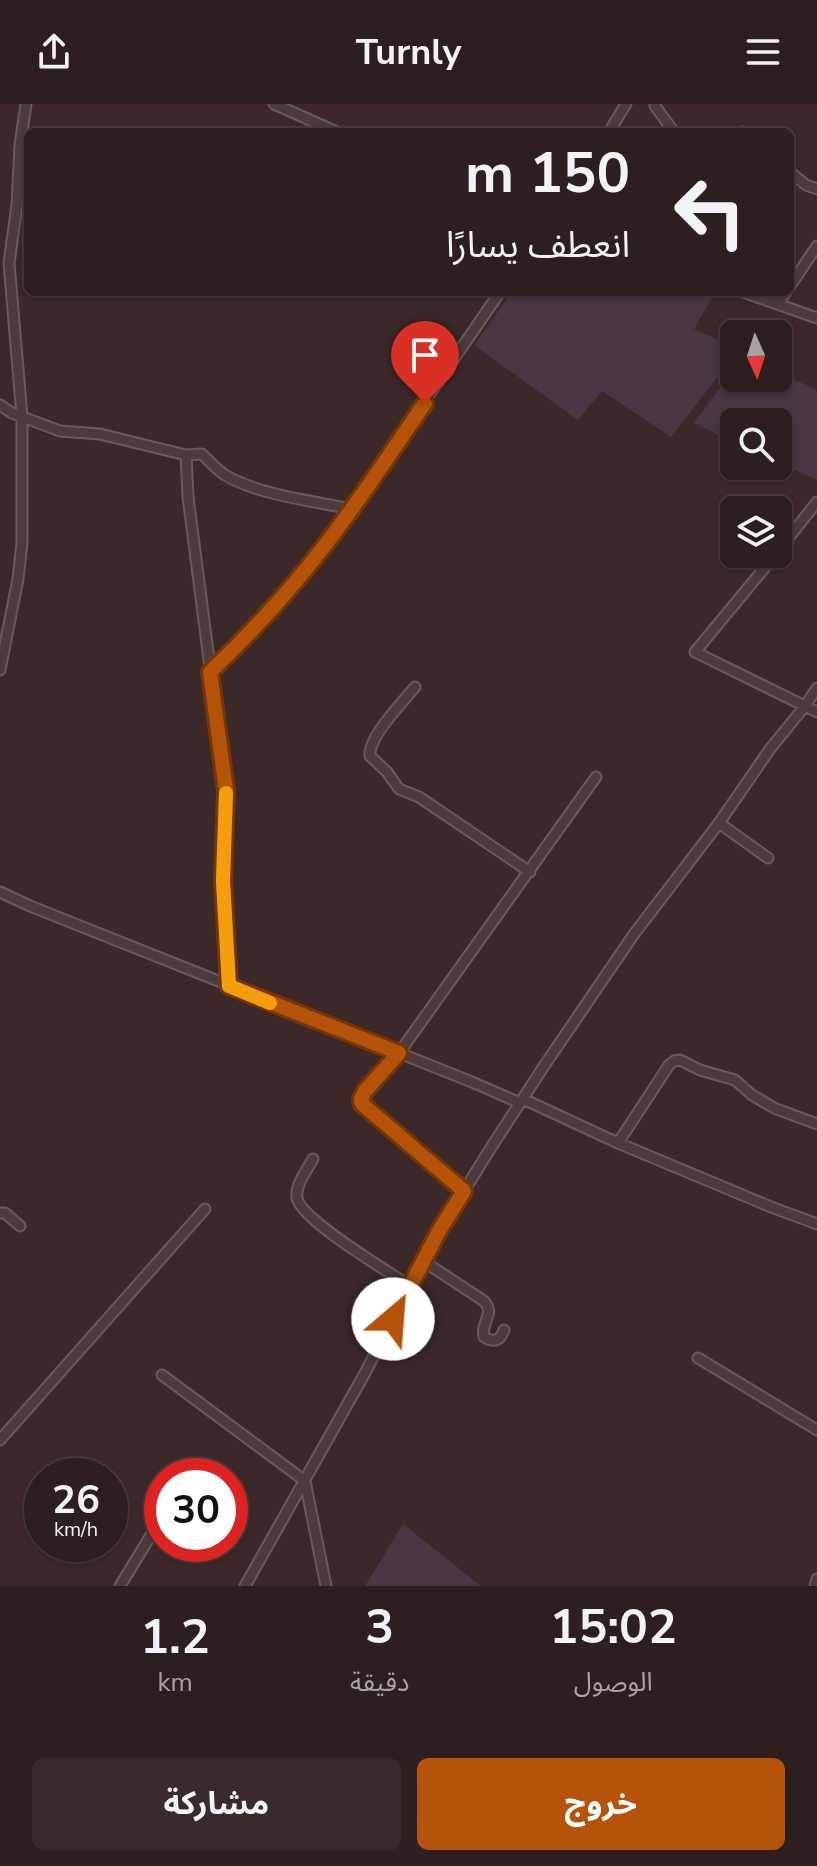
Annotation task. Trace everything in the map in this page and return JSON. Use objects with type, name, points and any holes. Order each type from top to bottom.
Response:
[{"type":"street","points":[[0,670],[22,543],[22,416],[9,263],[19,193],[20,145],[26,104]]},
{"type":"street","points":[[274,104],[328,128]]},
{"type":"street","points":[[611,128],[626,104]]},
{"type":"street","points":[[655,106],[671,128]]},
{"type":"street","points":[[794,175],[817,189]]},
{"type":"street","points":[[794,280],[817,246]]},
{"type":"street","points":[[210,672],[300,577],[352,509],[497,296]]},
{"type":"street","points":[[755,296],[817,318]]},
{"type":"street","points":[[778,304],[783,296]]},
{"type":"street","points":[[0,405],[60,431],[100,434],[186,455],[202,454],[223,474],[252,486],[284,496],[352,509]]},
{"type":"street","points":[[186,455],[188,497],[226,791],[223,897],[229,986]]},
{"type":"street","points":[[792,534],[817,502]]},
{"type":"street","points":[[765,568],[695,652],[817,712]]},
{"type":"street","points":[[415,687],[378,734],[369,749],[370,756],[399,789],[419,797],[530,872]]},
{"type":"street","points":[[245,1586],[439,1231],[521,1101],[634,934],[817,688]]},
{"type":"street","points":[[464,1191],[362,1104],[361,1099],[399,1053],[596,777]]},
{"type":"street","points":[[719,823],[768,858]]},
{"type":"street","points":[[0,892],[521,1101],[817,1224]]},
{"type":"street","points":[[618,1143],[669,1065],[680,1060],[700,1070],[735,1080],[774,1108],[817,1124]]},
{"type":"street","points":[[313,1159],[297,1192],[300,1206],[357,1252],[410,1286]]},
{"type":"street","points":[[0,1440],[205,1209]]},
{"type":"street","points":[[0,1213],[5,1213],[20,1226]]},
{"type":"street","points":[[423,1261],[488,1305],[482,1333],[484,1337],[498,1340],[504,1330]]},
{"type":"street","points":[[698,1358],[817,1430]]},
{"type":"street","points":[[162,1375],[305,1481],[326,1586]]},
{"type":"street","points":[[120,1586],[144,1547]]},
{"type":"street","points":[[815,1586],[817,1579]]},
{"type":"shaded area","points":[[509,296],[713,296],[694,329],[720,341],[720,374],[671,437],[602,391],[578,420],[474,345]]},
{"type":"shaded area","points":[[792,378],[817,391],[817,480],[792,468],[792,408],[720,408],[720,435],[694,423],[720,388],[720,392],[792,392]]},
{"type":"shaded area","points":[[403,1524],[481,1586],[365,1586]]},
{"type":"slow traffic","points":[[226,793],[223,912],[229,986],[270,1003]]},
{"type":"route","points":[[393,1319],[439,1231],[464,1191],[362,1104],[365,1091],[399,1053],[229,986],[223,912],[226,791],[210,672],[312,562],[425,403]]}]
